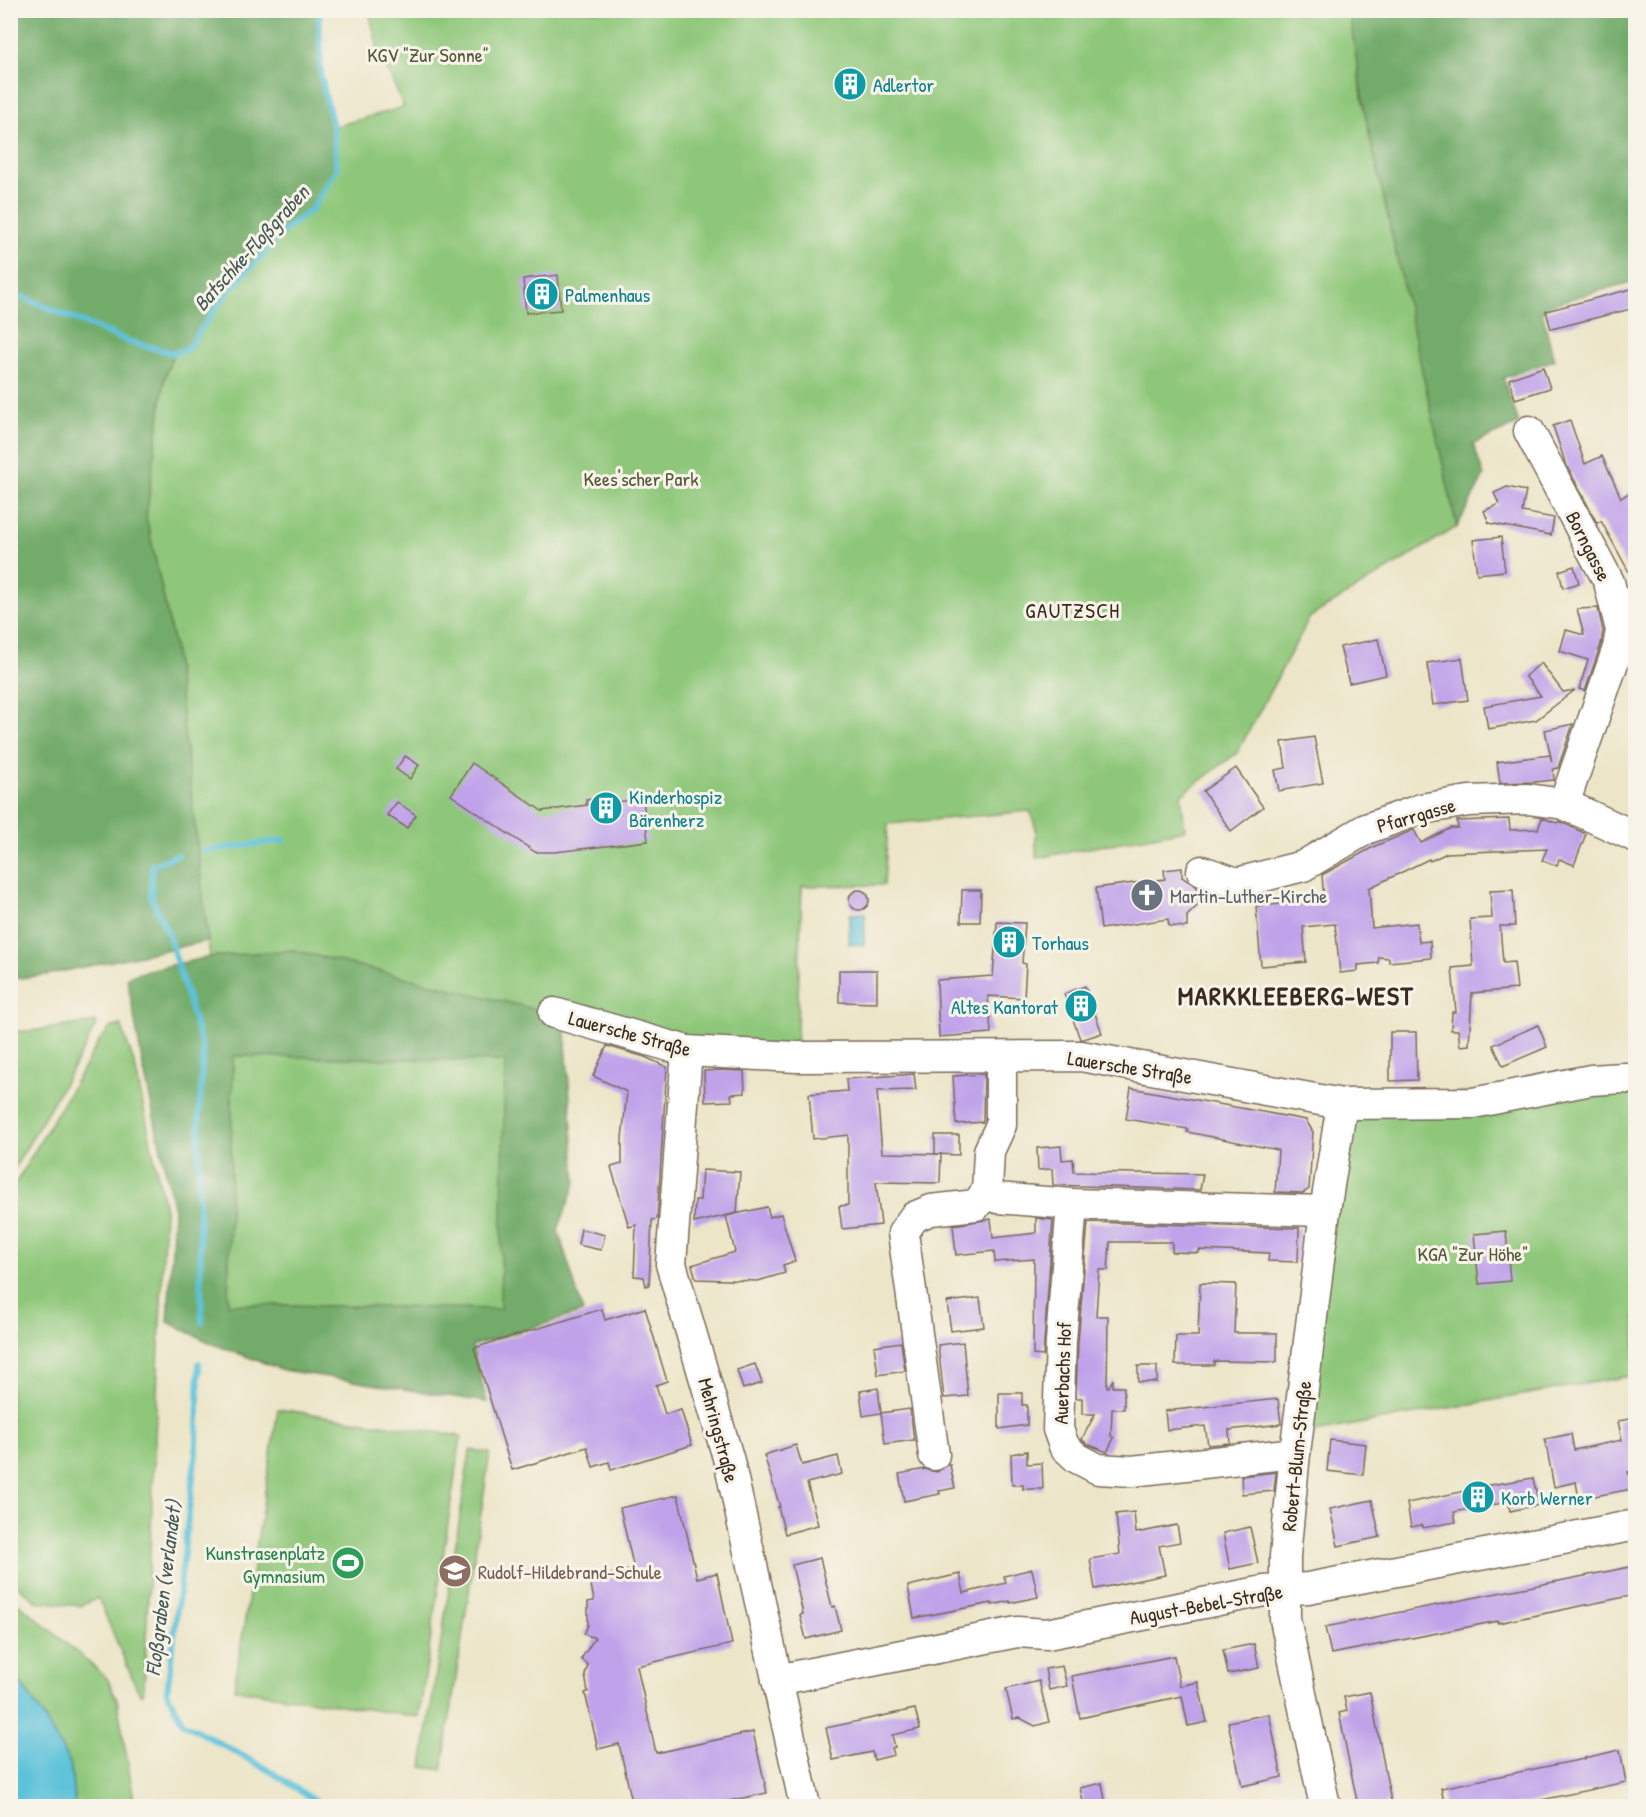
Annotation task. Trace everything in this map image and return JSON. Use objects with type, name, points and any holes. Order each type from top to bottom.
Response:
[{"type":"street","name":"Borngasse","points":[[1528,431],[1609,582],[1621,630],[1618,648],[1564,804]]},
{"type":"street","name":"Pfarrgasse","points":[[1202,871],[1237,883],[1303,866],[1366,829],[1431,808],[1469,801],[1527,799],[1564,804],[1635,837]]},
{"type":"street","name":"Lauersche Straße","points":[[554,1013],[687,1051],[796,1057],[1081,1056],[1342,1104],[1473,1103],[1591,1080],[1635,1079]]},
{"type":"street","name":"Mehringstraße","points":[[687,1051],[671,1264],[729,1461],[805,1806]]},
{"type":"street","points":[[934,1455],[903,1233],[914,1217],[931,1210],[976,1205],[987,1191],[989,1151],[1001,1125],[1001,1057]]},
{"type":"street","name":"Robert-Blum-Straße","points":[[1325,1806],[1285,1619],[1286,1556],[1295,1453],[1325,1211],[1342,1104]]},
{"type":"street","points":[[987,1191],[998,1198],[1072,1204],[1325,1211]]},
{"type":"street","name":"Auerbachs Hof","points":[[1072,1204],[1060,1363],[1058,1429],[1064,1446],[1077,1458],[1098,1469],[1132,1471],[1295,1453]]},
{"type":"street","name":"August-Bebel-Straße","points":[[777,1680],[1017,1632],[1047,1634],[1264,1591],[1308,1588],[1635,1526]]},
{"type":"green space","points":[[22,10],[319,11],[321,77],[333,127],[337,168],[313,208],[286,229],[228,292],[187,349],[173,353],[164,380],[146,517],[174,645],[208,941],[46,975],[11,979],[10,16]]},
{"type":"green space","name":"Kees'scher Park","points":[[1349,10],[1365,114],[1457,527],[1310,617],[1237,753],[1181,795],[1185,830],[1036,858],[1036,829],[1030,811],[888,824],[884,885],[802,886],[796,1057],[687,1051],[293,950],[210,957],[174,645],[146,517],[164,380],[173,353],[187,349],[228,292],[286,229],[313,208],[337,168],[333,127],[404,107],[378,49],[369,11]]},
{"type":"green space","points":[[1349,11],[1635,11],[1635,281],[1549,305],[1542,312],[1554,360],[1503,378],[1519,423],[1473,444],[1484,476],[1457,527],[1365,114]]},
{"type":"green space","points":[[293,950],[564,1016],[576,1182],[558,1230],[583,1312],[472,1346],[487,1402],[283,1370],[213,1344],[168,1322],[174,1210],[142,1061],[127,977],[210,957]],"holes":[[[233,1056],[505,1061],[500,1309],[228,1304]]]},
{"type":"green space","points":[[97,1022],[85,1047],[11,1174],[11,1031],[30,1031]]},
{"type":"green space","points":[[121,1025],[135,1066],[165,1210],[144,1688],[141,1695],[98,1598],[81,1606],[36,1601],[10,1580],[11,1191],[100,1040],[110,1028]]},
{"type":"green space","points":[[233,1056],[506,1061],[501,1309],[228,1304]]},
{"type":"green space","name":"KGA \"Zur Höhe\"","points":[[1635,1079],[1635,1375],[1297,1435],[1342,1104]]},
{"type":"green space","name":"Kunstrasenplatz Gymnasium","points":[[278,1409],[461,1436],[419,1717],[234,1689]]},
{"type":"green space","points":[[470,1450],[490,1453],[442,1770],[422,1767]]},
{"type":"green space","points":[[10,1596],[107,1678],[117,1700],[135,1806],[75,1806],[70,1763],[40,1711],[11,1670]]},
{"type":"water","points":[[865,913],[864,945],[849,944],[850,914]]},
{"type":"water","points":[[11,1670],[40,1711],[70,1763],[75,1806],[11,1806]]},
{"type":"building","name":"Palmenhaus","points":[[558,275],[561,310],[526,313],[523,279]]},
{"type":"building","points":[[1635,288],[1635,308],[1551,329],[1546,311]]},
{"type":"building","points":[[1543,367],[1550,388],[1515,399],[1509,379]]},
{"type":"building","points":[[1570,420],[1585,464],[1602,456],[1621,498],[1635,489],[1635,583],[1601,521],[1597,523],[1565,462],[1553,426]]},
{"type":"building","points":[[1507,487],[1526,491],[1522,512],[1554,518],[1551,535],[1489,523],[1484,511],[1499,504],[1494,493]]},
{"type":"building","points":[[1501,537],[1505,571],[1477,574],[1473,540]]},
{"type":"building","points":[[1574,566],[1579,583],[1563,588],[1559,571]]},
{"type":"building","points":[[1598,608],[1603,631],[1601,644],[1585,691],[1579,689],[1588,660],[1560,651],[1566,630],[1584,635],[1577,609]]},
{"type":"building","points":[[1378,639],[1386,675],[1349,683],[1340,647]]},
{"type":"building","points":[[1462,658],[1468,700],[1433,705],[1427,663]]},
{"type":"building","points":[[1541,663],[1563,692],[1575,690],[1536,720],[1488,729],[1484,706],[1541,696],[1525,676]]},
{"type":"building","points":[[1573,724],[1558,768],[1553,769],[1554,780],[1500,783],[1497,762],[1550,755],[1552,762],[1545,730]]},
{"type":"building","points":[[1314,737],[1323,783],[1279,791],[1275,770],[1286,768],[1282,742]]},
{"type":"building","points":[[405,756],[419,765],[410,779],[396,769]]},
{"type":"building","name":"Kinderhospiz Bärenherz","points":[[472,763],[542,811],[587,805],[586,800],[604,798],[605,803],[643,799],[648,841],[555,852],[535,852],[451,795]]},
{"type":"building","points":[[1236,768],[1263,807],[1231,831],[1203,791]]},
{"type":"building","points":[[397,802],[416,815],[407,828],[387,815]]},
{"type":"building","points":[[1542,818],[1557,823],[1559,821],[1586,834],[1574,865],[1559,859],[1557,866],[1542,860],[1547,849],[1447,853],[1430,861],[1429,859],[1369,888],[1372,928],[1417,923],[1419,942],[1430,941],[1431,958],[1389,962],[1389,958],[1379,957],[1378,963],[1358,965],[1358,971],[1340,973],[1335,924],[1303,927],[1306,962],[1261,966],[1256,906],[1324,901],[1322,875],[1375,846],[1414,830],[1421,843],[1451,828],[1458,828],[1457,821],[1509,819],[1510,830],[1538,829]]},
{"type":"building","name":"Martin-Luther-Kirche","points":[[1182,868],[1182,877],[1197,887],[1199,904],[1187,916],[1187,927],[1169,926],[1168,919],[1101,929],[1096,888],[1165,879],[1164,870]]},
{"type":"building","points":[[859,890],[866,893],[869,900],[866,907],[859,910],[852,907],[849,900],[852,893]]},
{"type":"building","points":[[962,890],[981,890],[980,922],[961,922]]},
{"type":"building","points":[[1513,890],[1515,926],[1500,926],[1503,963],[1514,962],[1517,989],[1472,993],[1469,1045],[1460,1046],[1458,1030],[1451,1030],[1452,1012],[1456,1012],[1452,968],[1473,966],[1470,919],[1492,918],[1490,891]]},
{"type":"building","points":[[997,922],[1025,923],[1022,963],[1026,964],[1024,998],[988,996],[991,1033],[939,1037],[937,980],[993,976]]},
{"type":"building","points":[[839,970],[877,970],[877,1003],[839,1002]]},
{"type":"building","name":"Altes Kantorat","points":[[1085,986],[1102,1033],[1080,1039],[1064,994]]},
{"type":"building","points":[[1538,1025],[1547,1047],[1503,1066],[1493,1045]]},
{"type":"building","points":[[1390,1032],[1416,1032],[1417,1080],[1390,1081]]},
{"type":"building","points":[[607,1046],[645,1057],[667,1067],[657,1219],[652,1220],[649,1285],[646,1286],[644,1277],[634,1276],[636,1225],[629,1227],[611,1167],[622,1164],[622,1138],[627,1092],[593,1076]]},
{"type":"building","points":[[704,1071],[744,1071],[745,1093],[731,1094],[732,1101],[705,1102]]},
{"type":"building","points":[[914,1074],[916,1090],[877,1091],[882,1153],[941,1154],[940,1183],[876,1182],[881,1225],[842,1229],[839,1206],[848,1205],[848,1135],[813,1139],[809,1094],[847,1091],[846,1079]]},
{"type":"building","points":[[984,1074],[983,1122],[956,1124],[953,1076]]},
{"type":"building","points":[[1131,1088],[1306,1120],[1313,1132],[1309,1189],[1303,1193],[1275,1192],[1278,1150],[1187,1132],[1188,1129],[1126,1119]]},
{"type":"building","points":[[935,1135],[959,1135],[959,1155],[935,1154]]},
{"type":"building","points":[[1061,1146],[1062,1160],[1073,1159],[1074,1172],[1203,1174],[1200,1190],[1053,1185],[1052,1169],[1038,1170],[1037,1148]]},
{"type":"building","points":[[702,1170],[740,1172],[737,1213],[694,1223],[695,1200],[700,1200]]},
{"type":"building","points":[[767,1207],[770,1217],[781,1214],[795,1261],[783,1265],[785,1273],[758,1281],[696,1279],[692,1265],[735,1252],[726,1216]]},
{"type":"building","points":[[1036,1218],[1053,1220],[1043,1356],[1033,1355],[1034,1259],[995,1262],[994,1251],[956,1255],[953,1225],[991,1219],[993,1238],[1036,1233]]},
{"type":"building","points":[[1088,1222],[1299,1228],[1298,1262],[1268,1261],[1269,1253],[1199,1250],[1199,1253],[1172,1252],[1172,1242],[1110,1242],[1108,1270],[1099,1270],[1096,1316],[1108,1316],[1107,1387],[1113,1379],[1113,1387],[1124,1387],[1124,1409],[1112,1409],[1111,1436],[1114,1438],[1107,1452],[1087,1444],[1082,1439],[1095,1414],[1082,1414],[1082,1398],[1076,1398],[1078,1342]]},
{"type":"building","points":[[581,1229],[605,1235],[601,1250],[578,1245]]},
{"type":"building","points":[[1506,1231],[1510,1281],[1479,1284],[1474,1234]]},
{"type":"building","points":[[1200,1283],[1236,1284],[1234,1333],[1277,1333],[1277,1362],[1214,1361],[1214,1365],[1175,1365],[1176,1336],[1198,1336]]},
{"type":"building","points":[[980,1298],[984,1327],[951,1331],[947,1302]]},
{"type":"building","points":[[645,1308],[667,1381],[656,1385],[665,1414],[681,1410],[692,1445],[611,1470],[609,1462],[593,1467],[587,1447],[512,1470],[474,1348],[602,1309],[605,1320]]},
{"type":"building","points":[[901,1342],[905,1371],[878,1375],[874,1346]]},
{"type":"building","points":[[963,1342],[968,1396],[944,1398],[938,1345]]},
{"type":"building","points":[[755,1364],[762,1383],[743,1389],[737,1370]]},
{"type":"building","points":[[1138,1366],[1157,1366],[1157,1382],[1138,1382]]},
{"type":"building","points":[[878,1388],[881,1413],[863,1416],[860,1391]]},
{"type":"building","points":[[999,1393],[1022,1393],[1022,1405],[1027,1405],[1027,1425],[999,1429]]},
{"type":"building","points":[[1278,1399],[1281,1424],[1229,1430],[1230,1443],[1208,1445],[1205,1426],[1167,1430],[1165,1411]]},
{"type":"building","points":[[910,1409],[914,1440],[885,1444],[881,1413]]},
{"type":"building","points":[[1635,1418],[1635,1471],[1628,1472],[1632,1489],[1579,1499],[1576,1482],[1554,1487],[1545,1439],[1571,1434],[1574,1450],[1622,1440],[1618,1421]]},
{"type":"building","points":[[1330,1440],[1366,1444],[1363,1475],[1327,1471]]},
{"type":"building","points":[[796,1445],[802,1465],[838,1456],[842,1474],[807,1483],[818,1525],[785,1534],[778,1507],[780,1507],[764,1455]]},
{"type":"building","points":[[1027,1451],[1027,1464],[1042,1463],[1043,1489],[1023,1489],[1023,1485],[1012,1485],[1011,1454]]},
{"type":"building","points":[[950,1465],[955,1488],[939,1491],[940,1494],[904,1501],[899,1474],[925,1469],[937,1472]]},
{"type":"building","points":[[1276,1472],[1274,1491],[1242,1494],[1241,1476]]},
{"type":"building","points":[[1533,1478],[1539,1505],[1510,1511],[1508,1502],[1454,1512],[1456,1522],[1423,1528],[1422,1525],[1411,1527],[1407,1503],[1466,1491],[1466,1489]]},
{"type":"building","points":[[678,1495],[697,1578],[717,1573],[732,1644],[637,1666],[656,1753],[753,1732],[767,1793],[705,1806],[633,1806],[619,1744],[598,1749],[585,1693],[588,1692],[585,1675],[588,1665],[581,1659],[595,1638],[584,1634],[588,1625],[588,1602],[594,1601],[590,1579],[634,1569],[620,1508]]},
{"type":"building","points":[[1372,1500],[1380,1537],[1338,1546],[1330,1509]]},
{"type":"building","points":[[1134,1512],[1136,1533],[1177,1525],[1180,1542],[1159,1546],[1165,1575],[1095,1589],[1090,1559],[1120,1554],[1116,1514]]},
{"type":"building","points":[[1250,1527],[1258,1563],[1230,1569],[1223,1533]]},
{"type":"building","points":[[820,1558],[832,1607],[835,1606],[841,1630],[806,1639],[792,1565]]},
{"type":"building","points":[[1635,1566],[1635,1595],[1331,1654],[1325,1627]]},
{"type":"building","points":[[1032,1569],[1038,1597],[914,1618],[908,1586],[960,1574],[964,1593],[1006,1583],[1004,1576]]},
{"type":"building","points":[[1254,1644],[1259,1668],[1228,1674],[1223,1650]]},
{"type":"building","points":[[1174,1656],[1180,1686],[1198,1682],[1207,1722],[1188,1726],[1182,1696],[1080,1718],[1072,1676]]},
{"type":"building","points":[[1062,1666],[1067,1686],[1049,1690],[1045,1669]]},
{"type":"building","points":[[1039,1681],[1049,1722],[1035,1726],[1020,1718],[1013,1719],[1006,1689]]},
{"type":"building","points":[[1370,1692],[1391,1801],[1385,1803],[1386,1806],[1358,1806],[1339,1713],[1347,1711],[1344,1697]]},
{"type":"building","points":[[915,1709],[920,1729],[892,1735],[894,1755],[874,1760],[872,1752],[833,1760],[826,1728]]},
{"type":"building","points":[[1269,1714],[1282,1777],[1242,1786],[1228,1722]]},
{"type":"building","points":[[1620,1750],[1626,1782],[1514,1806],[1445,1806],[1441,1788]]},
{"type":"building","points":[[1102,1783],[1106,1806],[1084,1806],[1080,1788]]},
{"type":"waterway","name":"Batschke‐Floßgraben","points":[[10,292],[130,342],[173,353],[187,349],[228,292],[286,229],[313,208],[337,168],[333,127],[321,77],[319,10]]},
{"type":"waterway","points":[[204,851],[284,840]]},
{"type":"waterway","name":"Floßgraben (verlandet)","points":[[178,855],[152,865],[151,897],[169,936],[203,1050],[199,1119],[202,1322]]},
{"type":"waterway","name":"Floßgraben (verlandet)","points":[[199,1363],[197,1444],[167,1693],[183,1723],[270,1771],[323,1806]]},
{"type":"place","name":"Adlertor","points":[[850,84]]},
{"type":"place","name":"Palmenhaus","points":[[542,294]]},
{"type":"place","name":"Kinderhospiz Bärenherz","points":[[606,808]]},
{"type":"place","name":"Martin-Luther-Kirche","points":[[1147,895]]},
{"type":"place","name":"Torhaus","points":[[1009,942]]},
{"type":"place","name":"Altes Kantorat","points":[[1081,1006]]},
{"type":"place","name":"Korb Werner","points":[[1478,1497]]},
{"type":"place","name":"Kunstrasenplatz Gymnasium","points":[[348,1563]]},
{"type":"place","name":"Rudolf-Hildebrand-Schule","points":[[455,1571]]},
{"type":"district","name":"GAUTZSCH","points":[[1073,610]]},
{"type":"district","name":"MARKKLEEBERG-WEST","points":[[1296,995]]},
{"type":"park label","name":"KGV \"Zur Sonne\"","points":[[428,54]]}]
